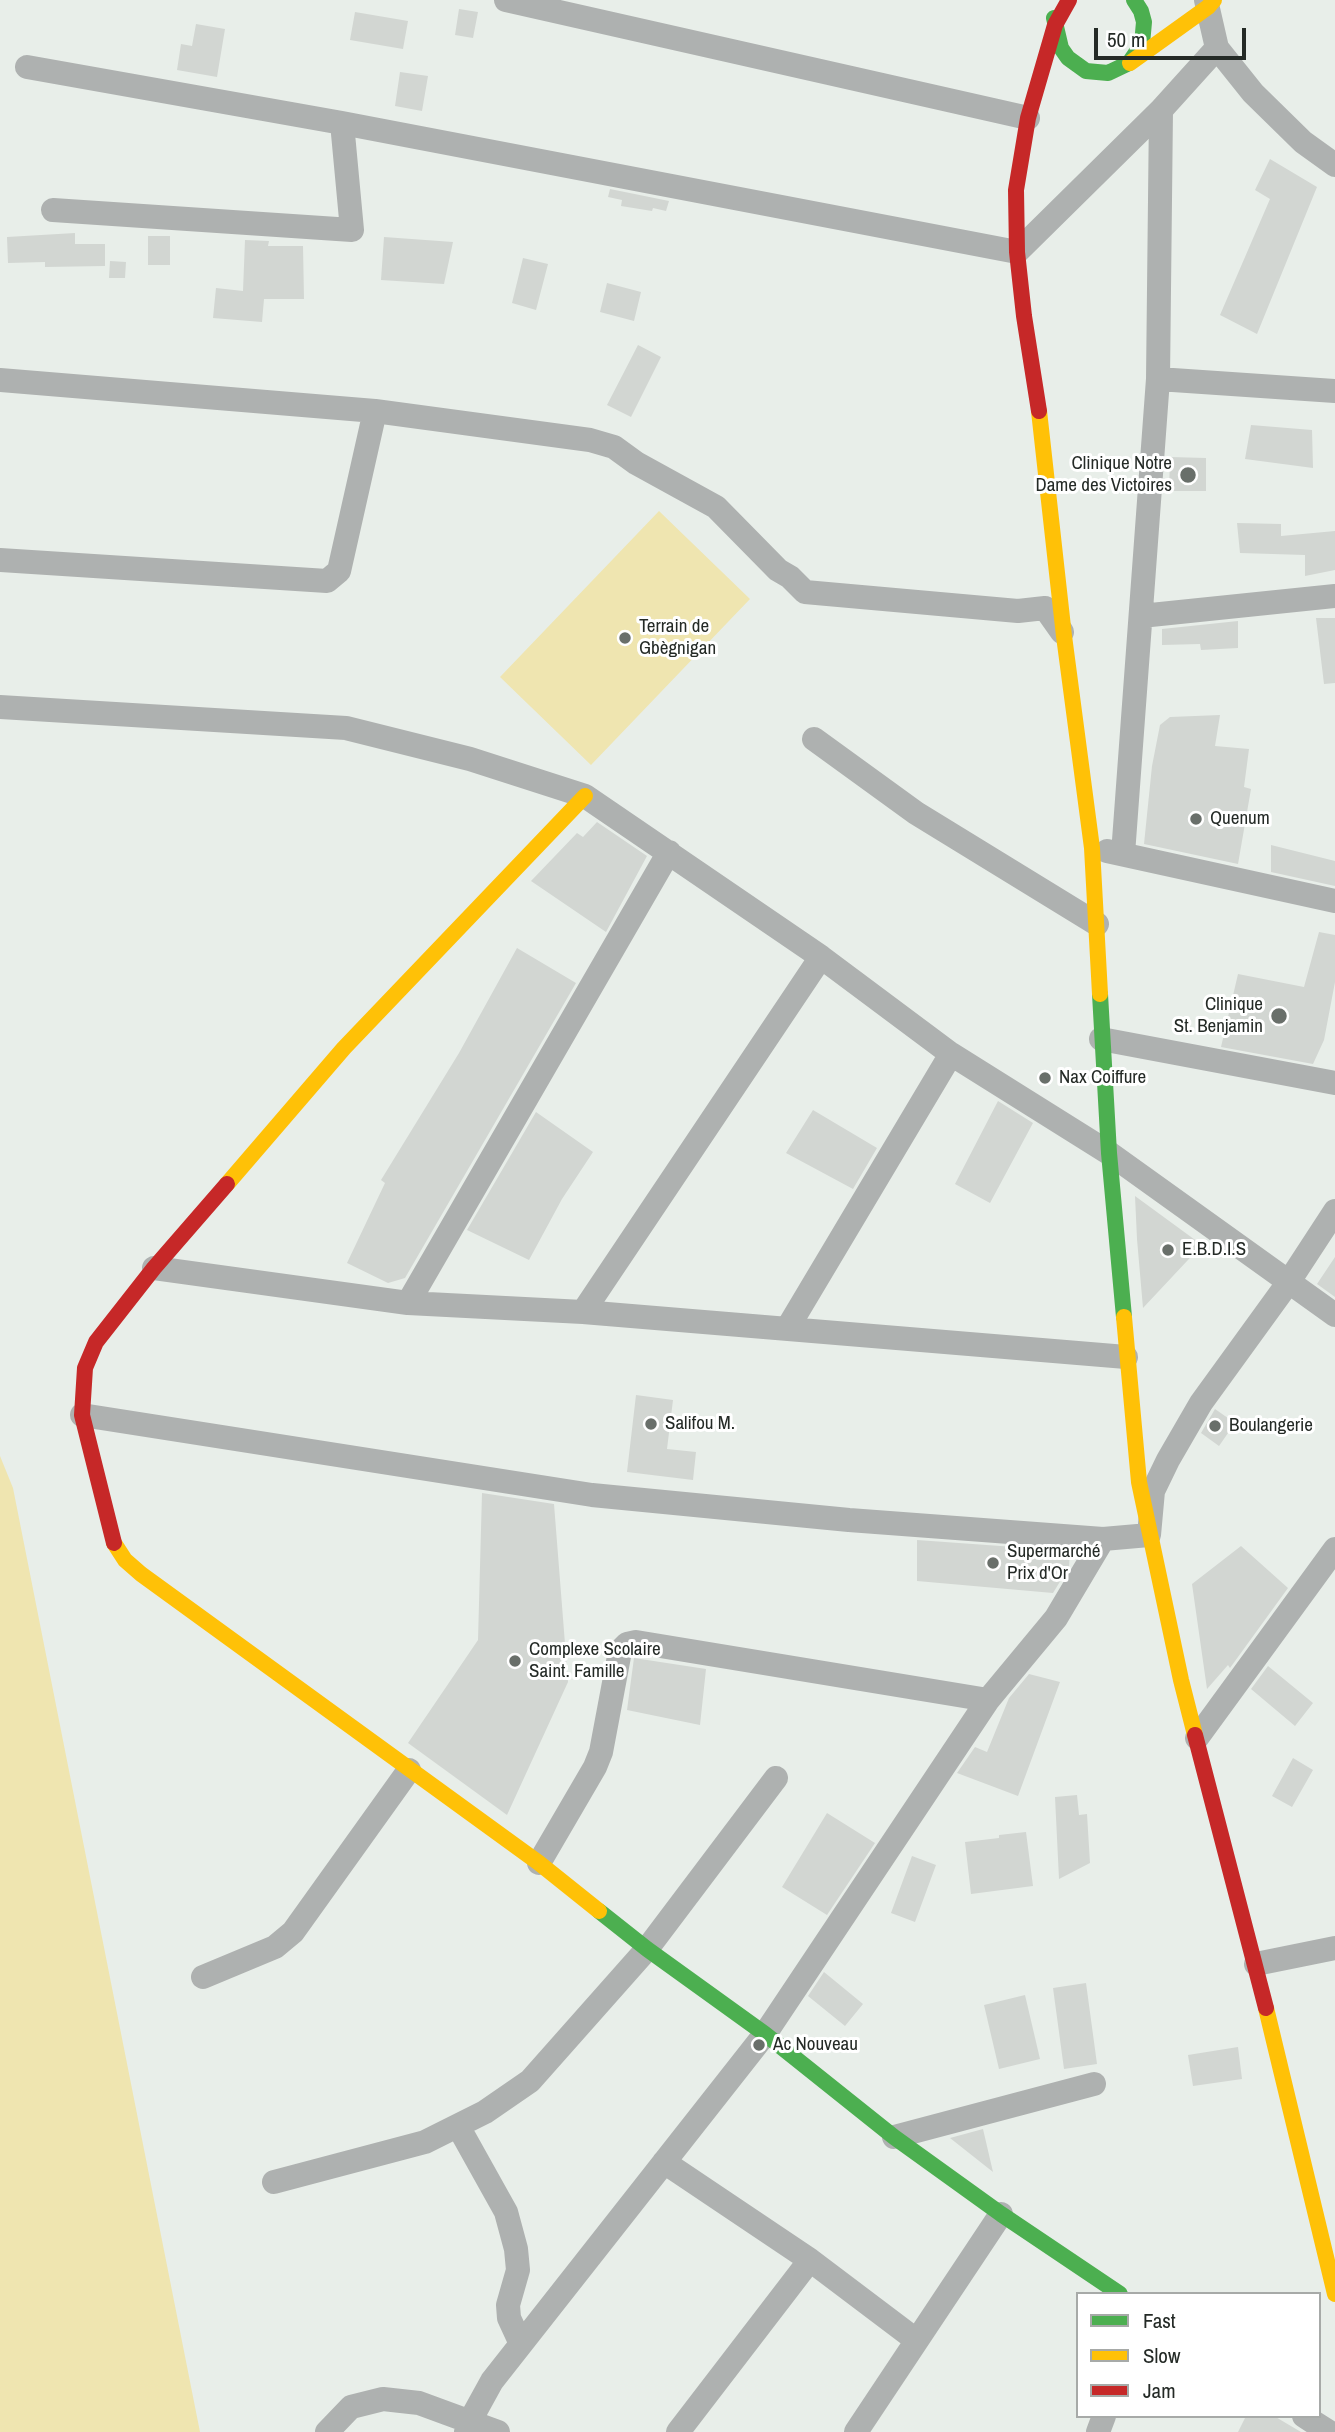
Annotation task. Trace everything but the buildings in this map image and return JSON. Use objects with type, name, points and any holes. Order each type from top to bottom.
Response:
[{"type":"street","points":[[506,0],[1028,118]]},
{"type":"street","points":[[1052,0],[1061,48],[1068,58],[1086,71],[1108,73],[1129,64],[1210,2],[1217,48],[1253,93],[1303,142],[1335,165]]},
{"type":"street","points":[[1069,0],[1055,25],[1028,118],[1016,190],[1017,252],[1036,386],[1064,636],[1092,848],[1109,1153],[1139,1482],[1181,1680],[1256,1964],[1335,2294]]},
{"type":"street","points":[[1129,64],[1137,55],[1145,33],[1141,11],[1134,0]]},
{"type":"street","points":[[1017,252],[1161,110],[1217,48]]},
{"type":"street","points":[[27,67],[342,123],[1017,252]]},
{"type":"street","points":[[1123,854],[1158,379],[1161,110]]},
{"type":"street","points":[[53,210],[352,230],[342,123]]},
{"type":"street","points":[[1158,379],[1335,391]]},
{"type":"street","points":[[0,380],[375,411],[590,440],[614,447],[636,463],[716,507],[778,570],[790,577],[804,592],[1018,611],[1045,608],[1064,636]]},
{"type":"street","points":[[0,560],[327,582],[339,571],[375,411]]},
{"type":"street","points":[[1142,616],[1335,596]]},
{"type":"street","points":[[0,707],[346,728],[470,759],[585,796],[821,957],[951,1054],[1109,1153],[1335,1315]]},
{"type":"street","points":[[814,739],[916,813],[1097,924]]},
{"type":"street","points":[[585,796],[344,1048],[154,1268],[96,1342],[85,1368],[82,1415],[114,1544],[125,1560],[141,1574],[539,1863],[647,1949],[765,2034],[894,2137],[1117,2292]]},
{"type":"street","points":[[1092,848],[1335,901]]},
{"type":"street","points":[[408,1303],[669,852]]},
{"type":"street","points":[[583,1312],[821,957]]},
{"type":"street","points":[[1101,1039],[1335,1083]]},
{"type":"street","points":[[787,1329],[951,1054]]},
{"type":"street","points":[[1149,1535],[1153,1491],[1168,1460],[1201,1403],[1288,1283],[1335,1211]]},
{"type":"street","points":[[154,1268],[408,1303],[583,1312],[1126,1357]]},
{"type":"street","points":[[82,1415],[592,1495],[849,1520],[1103,1539],[1149,1535]]},
{"type":"street","points":[[468,2426],[492,2381],[765,2034],[988,1700],[1056,1618],[1103,1539]]},
{"type":"street","points":[[1197,1738],[1335,1549]]},
{"type":"street","points":[[539,1863],[595,1767],[601,1752],[620,1651],[627,1644],[636,1642],[988,1700]]},
{"type":"street","points":[[203,1977],[275,1947],[293,1933],[409,1770]]},
{"type":"street","points":[[274,2182],[425,2142],[485,2112],[530,2081],[647,1949],[775,1778]]},
{"type":"street","points":[[1256,1964],[1335,1948]]},
{"type":"street","points":[[894,2137],[1094,2084]]},
{"type":"street","points":[[458,2126],[506,2213],[516,2249],[518,2270],[508,2305],[509,2318],[521,2344]]},
{"type":"street","points":[[664,2162],[810,2260],[916,2340]]},
{"type":"street","points":[[856,2432],[1002,2214]]},
{"type":"street","points":[[678,2432],[810,2260]]},
{"type":"street","points":[[327,2432],[351,2407],[383,2399],[419,2403],[468,2426],[498,2432]]},
{"type":"shaded area","name":"Terrain de Gbègnigan","points":[[659,511],[750,599],[591,765],[500,677]]},
{"type":"shaded area","points":[[0,1456],[13,1488],[200,2432],[0,2432]]},
{"type":"traffic: fast","points":[[1054,18],[1061,48],[1068,58],[1086,71],[1108,73],[1129,63],[1142,44],[1144,22],[1134,0]]},
{"type":"traffic: fast","points":[[1100,994],[1109,1153],[1124,1317]]},
{"type":"traffic: fast","points":[[599,1911],[765,2034],[894,2137],[1001,2214],[1117,2292]]},
{"type":"traffic: slow","points":[[1130,63],[1214,0]]},
{"type":"traffic: slow","points":[[1039,411],[1064,636],[1092,848],[1100,994]]},
{"type":"traffic: slow","points":[[227,1184],[344,1048],[585,796]]},
{"type":"traffic: slow","points":[[1124,1317],[1139,1482],[1195,1735]]},
{"type":"traffic: slow","points":[[114,1543],[125,1560],[141,1574],[539,1863],[599,1911]]},
{"type":"traffic: slow","points":[[1266,2008],[1335,2294]]},
{"type":"traffic: jam","points":[[1039,411],[1017,252],[1016,190],[1028,118],[1055,25],[1069,0]]},
{"type":"traffic: jam","points":[[114,1543],[82,1415],[85,1368],[96,1342],[154,1268],[227,1184]]},
{"type":"traffic: jam","points":[[1195,1735],[1266,2008]]},
{"type":"place","name":"Clinique Notre Dame des Victoires","points":[[1188,475]]},
{"type":"place","name":"Terrain de Gbègnigan","points":[[625,638]]},
{"type":"place","name":"Quenum","points":[[1196,819]]},
{"type":"place","name":"Clinique St. Benjamin","points":[[1279,1016]]},
{"type":"place","name":"Nax Coiffure","points":[[1045,1078]]},
{"type":"place","name":"E.B.D.I.S","points":[[1168,1250]]},
{"type":"place","name":"Salifou M.","points":[[651,1424]]},
{"type":"place","name":"Boulangerie","points":[[1215,1426]]},
{"type":"place","name":"Supermarché Prix d'Or","points":[[993,1563]]},
{"type":"place","name":"Complexe Scolaire Saint. Famille","points":[[515,1661]]},
{"type":"place","name":"Ac Nouveau","points":[[759,2045]]}]
